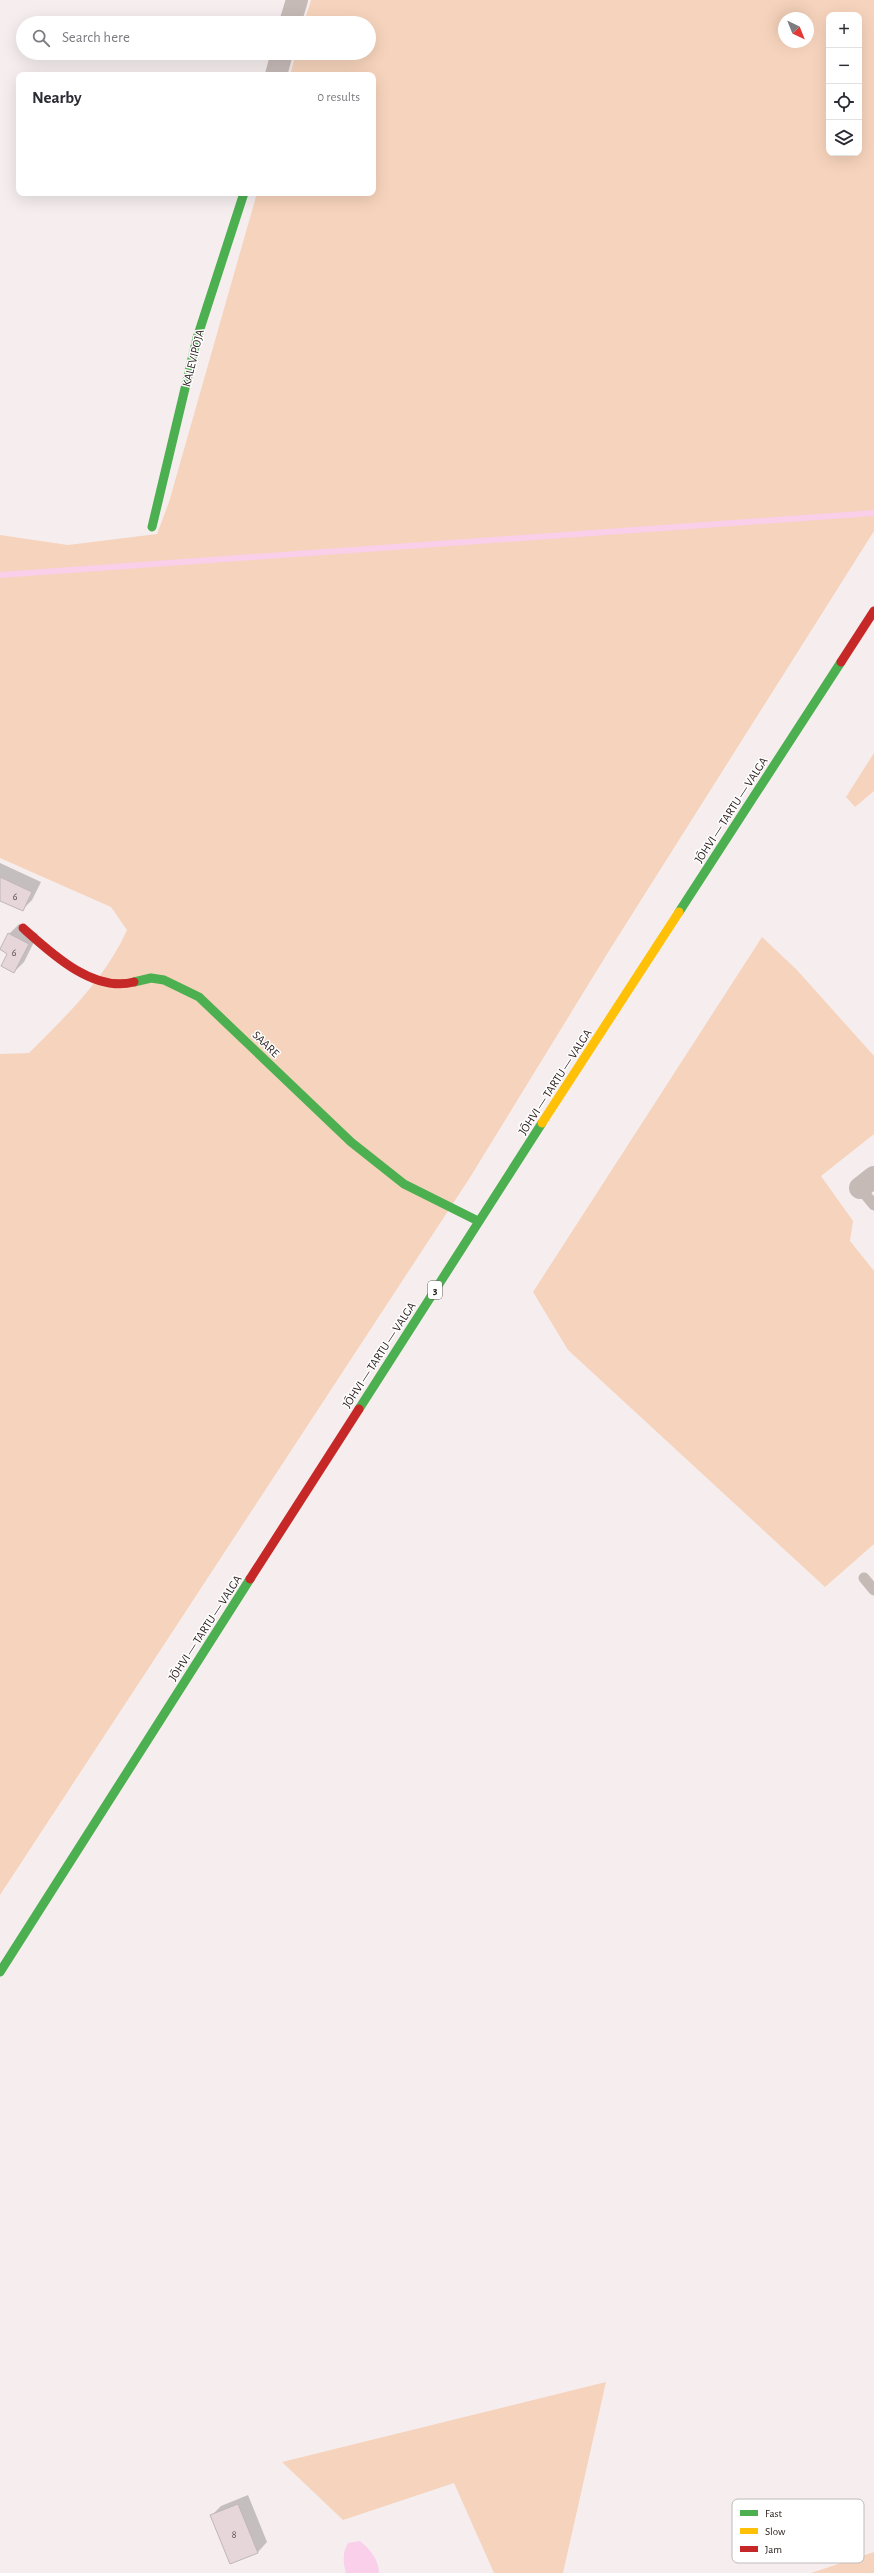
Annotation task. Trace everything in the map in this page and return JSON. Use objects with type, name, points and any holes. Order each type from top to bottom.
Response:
[{"type":"main road","name":"KALEVIPOJA","points":[[152,527],[197,338],[243,196]]},
{"type":"main road","name":"JÕHVI — TARTU — VALGA","points":[[0,1972],[478,1222],[874,611]]},
{"type":"main road","name":"SAARE","points":[[23,928],[50,952],[95,980],[121,984],[151,978],[174,982],[199,997],[351,1142],[404,1184],[478,1222]]},
{"type":"street","points":[[292,16],[297,0]]},
{"type":"street","points":[[277,72],[280,60]]},
{"type":"lane","points":[[867,1183],[874,1205]]},
{"type":"lane","points":[[864,1578],[874,1590]]},
{"type":"shaded area","points":[[311,0],[874,0],[874,531],[607,954],[469,1179],[0,1895],[0,1054],[29,1053],[84,996],[108,965],[127,930],[111,907],[0,858],[0,535],[68,545],[157,534],[169,502],[256,196],[376,196],[376,72],[291,72],[294,60],[376,60],[376,16],[306,16]]},
{"type":"shaded area","points":[[874,753],[874,791],[855,807],[846,797]]},
{"type":"shaded area","points":[[762,937],[797,970],[874,1056],[874,1134],[821,1176],[853,1221],[850,1241],[874,1271],[874,1544],[825,1587],[568,1350],[533,1292]]},
{"type":"shaded area","points":[[606,2382],[563,2573],[494,2573],[454,2483],[343,2520],[282,2462]]},
{"type":"shaded area","points":[[360,2541],[376,2559],[379,2573],[346,2573],[344,2558],[346,2547],[348,2543]]},
{"type":"shaded area","points":[[874,2552],[874,2573],[811,2573],[841,2563],[864,2563],[864,2555]]},
{"type":"building","points":[[0,877],[32,892],[23,911],[0,901]]},
{"type":"building","points":[[8,933],[29,944],[14,973],[1,966],[7,954],[0,949]]},
{"type":"building","points":[[238,2504],[258,2553],[230,2564],[210,2515]]},
{"type":"waterway","points":[[0,575],[874,513]]},
{"type":"traffic: fast","points":[[152,527],[197,338],[243,196]]},
{"type":"traffic: fast","points":[[679,912],[841,662]]},
{"type":"traffic: fast","points":[[134,982],[151,978],[164,980],[199,997],[351,1142],[404,1184],[478,1221]]},
{"type":"traffic: fast","points":[[359,1409],[542,1123]]},
{"type":"traffic: fast","points":[[0,1972],[250,1579]]},
{"type":"traffic: slow","points":[[542,1123],[679,912]]},
{"type":"traffic: jam","points":[[841,662],[874,611]]},
{"type":"traffic: jam","points":[[23,928],[46,949],[88,976],[103,982],[119,984],[134,982]]},
{"type":"traffic: jam","points":[[250,1579],[359,1409]]}]
